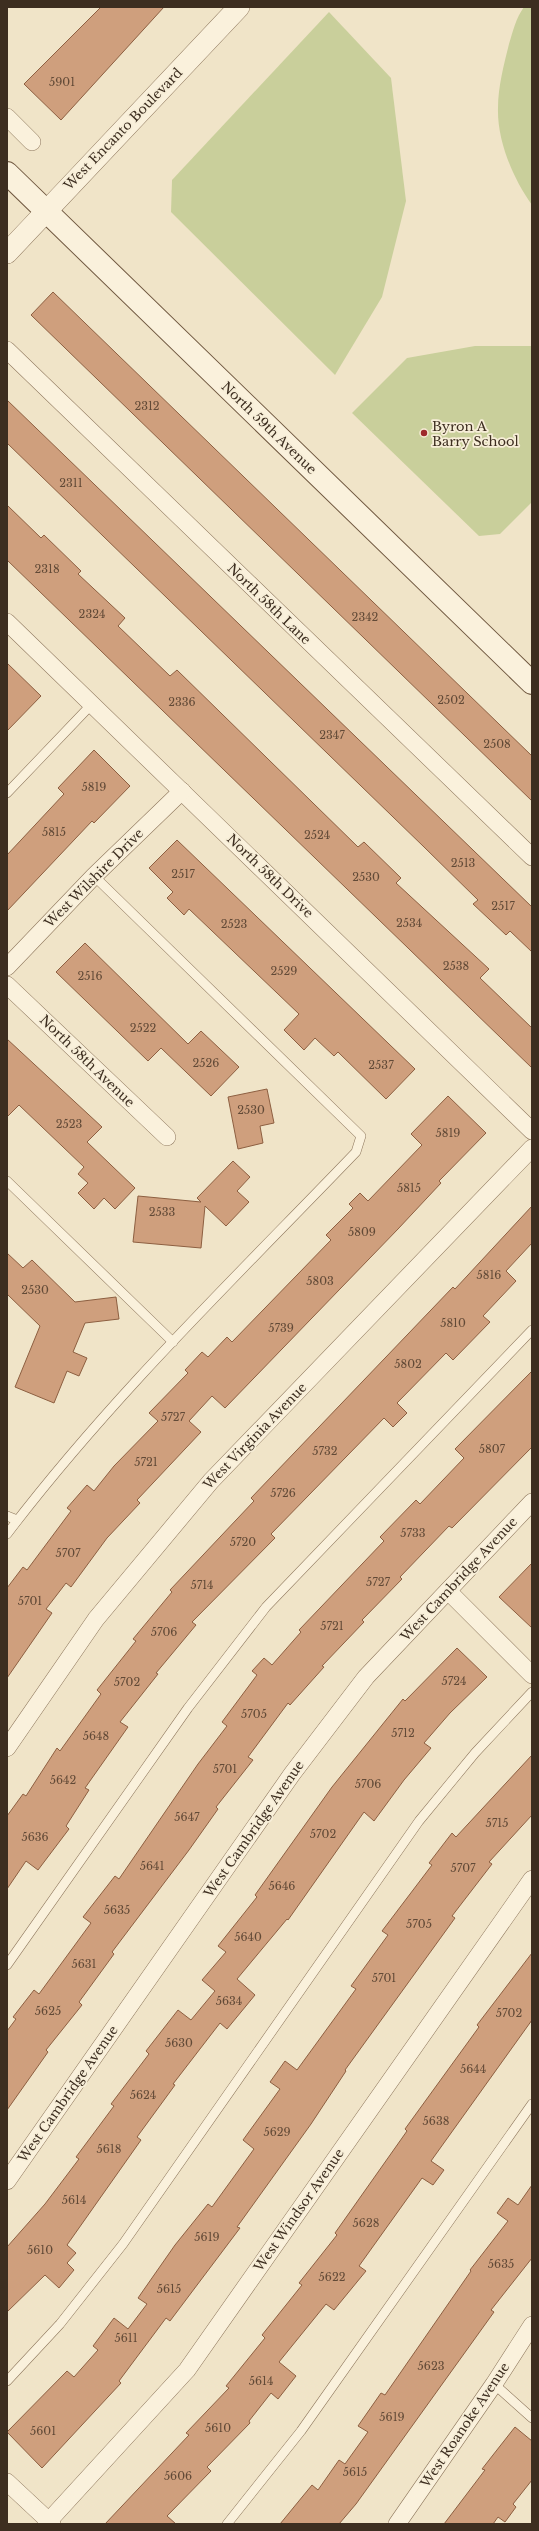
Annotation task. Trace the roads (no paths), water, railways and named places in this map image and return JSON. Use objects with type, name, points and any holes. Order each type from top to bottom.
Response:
[{"type":"main road","name":"North 59th Avenue","points":[[7,173],[532,683]]},
{"type":"street","name":"West Encanto Boulevard","points":[[7,253],[239,7]]},
{"type":"street","points":[[7,117],[32,142]]},
{"type":"street","name":"North 58th Lane","points":[[7,350],[532,857]]},
{"type":"street","name":"North 58th Drive","points":[[7,622],[532,1131]]},
{"type":"street","name":"West Wilshire Drive","points":[[7,967],[94,876],[182,791]]},
{"type":"street","name":"North 58th Avenue","points":[[7,985],[167,1137]]},
{"type":"street","name":"West Virginia Avenue","points":[[7,1748],[96,1619],[210,1481],[532,1148]]},
{"type":"street","name":"West Cambridge Avenue","points":[[7,2182],[292,1774],[366,1677],[532,1502]]},
{"type":"street","points":[[448,1591],[532,1675]]},
{"type":"street","name":"West Windsor Avenue","points":[[49,2523],[187,2370],[532,1879]]},
{"type":"street","name":"West Roanoke Avenue","points":[[397,2524],[494,2384],[532,2325]]},
{"type":"street","points":[[7,2482],[49,2523]]},
{"type":"lane","points":[[7,793],[91,705]]},
{"type":"lane","points":[[7,1534],[80,1445],[173,1342],[356,1152],[361,1136],[94,876]]},
{"type":"lane","points":[[7,1180],[173,1342]]},
{"type":"lane","points":[[7,1965],[188,1708],[266,1607],[532,1330]]},
{"type":"lane","points":[[7,1516],[17,1520]]},
{"type":"lane","points":[[7,2381],[60,2324],[123,2244],[419,1821],[475,1753],[532,1692]]},
{"type":"lane","points":[[227,2524],[301,2431],[532,2104]]},
{"type":"lane","points":[[494,2384],[532,2418]]},
{"type":"place","name":"Byron A Barry School","points":[[424,433]]}]
